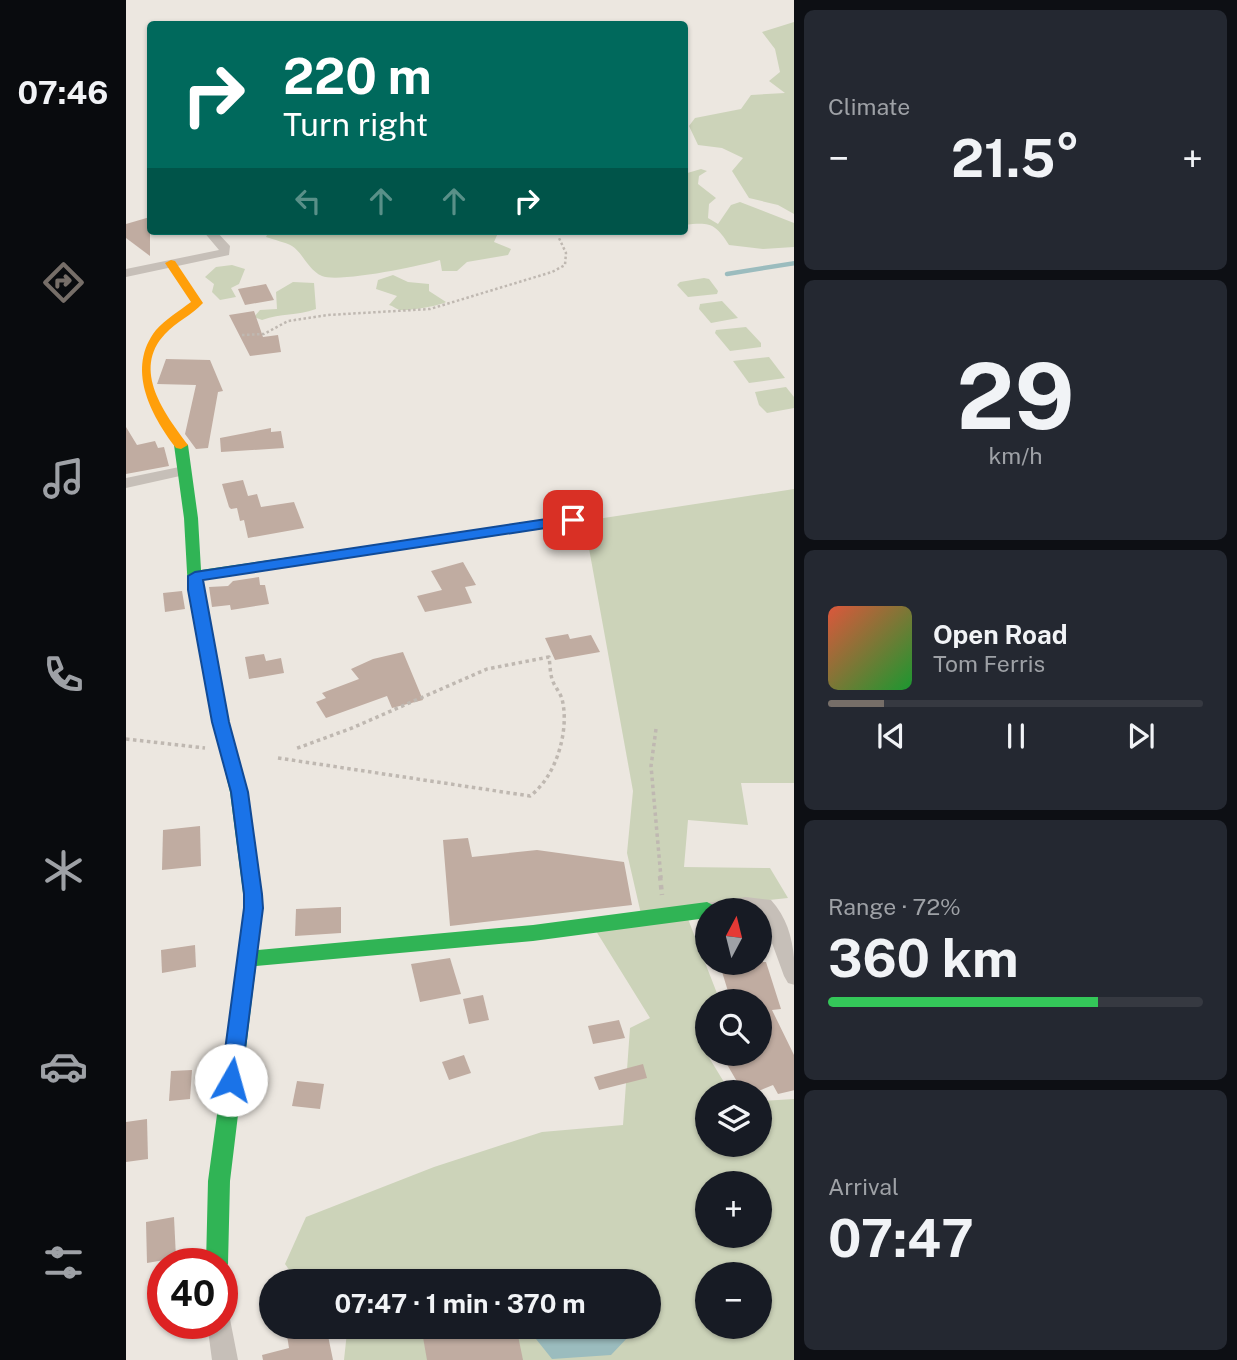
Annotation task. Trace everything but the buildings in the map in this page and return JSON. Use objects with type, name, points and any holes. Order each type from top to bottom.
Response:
[{"type":"street","points":[[126,273],[225,252],[224,246],[213,235]]},
{"type":"street","points":[[171,263],[197,303],[156,335],[145,352],[142,369],[146,395],[155,414],[183,447],[195,590],[239,792],[254,908],[219,1181],[217,1248]]},
{"type":"street","points":[[126,483],[184,471]]},
{"type":"street","points":[[195,576],[573,520]]},
{"type":"street","points":[[247,959],[533,933],[695,912]]},
{"type":"street","points":[[772,915],[794,976]]},
{"type":"street","points":[[222,1339],[225,1360]]},
{"type":"path","points":[[243,335],[264,334],[288,321],[328,315],[430,309],[552,272],[565,265],[566,253],[558,236]]},
{"type":"path","points":[[278,758],[530,796],[540,792],[552,771],[561,725],[562,699],[552,679],[550,657],[487,669],[376,718],[295,749]]},
{"type":"path","points":[[655,917],[662,898],[651,766],[656,729]]},
{"type":"path","points":[[126,739],[228,751]]},
{"type":"green space","points":[[794,22],[794,214],[778,205],[749,198],[732,171],[743,158],[722,148],[698,145],[689,126],[695,118],[741,109],[751,95],[785,93],[769,81],[780,72],[775,49],[762,32]]},
{"type":"green space","points":[[701,169],[707,171],[699,176],[698,184],[716,198],[709,204],[708,218],[718,224],[731,205],[740,202],[794,223],[794,247],[763,249],[729,245],[720,232],[711,226],[688,225],[688,173]]},
{"type":"green space","points":[[497,235],[494,242],[511,249],[508,255],[467,262],[457,271],[442,271],[440,260],[380,273],[331,278],[317,273],[292,246],[266,237]]},
{"type":"green space","points":[[232,265],[245,269],[239,284],[231,288],[236,297],[220,300],[212,292],[214,284],[205,277],[216,267]]},
{"type":"green space","points":[[393,275],[408,282],[429,284],[429,291],[446,302],[404,310],[389,305],[397,296],[376,289],[378,280]]},
{"type":"green space","points":[[709,279],[718,291],[717,294],[688,297],[677,285],[680,282]]},
{"type":"green space","points":[[293,282],[314,283],[316,309],[262,320],[254,317],[260,310],[277,309],[276,292]]},
{"type":"green space","points":[[722,301],[738,318],[711,323],[699,309],[700,304]]},
{"type":"green space","points":[[746,327],[761,343],[761,347],[730,351],[715,333],[716,330]]},
{"type":"green space","points":[[769,357],[785,378],[749,383],[733,361]]},
{"type":"green space","points":[[786,387],[794,397],[794,408],[767,413],[759,405],[755,392]]},
{"type":"green space","points":[[794,489],[794,783],[741,783],[748,825],[688,820],[684,867],[770,868],[788,898],[695,898],[695,908],[641,914],[627,853],[633,791],[584,521]]},
{"type":"green space","points":[[688,919],[695,937],[695,975],[710,975],[715,989],[695,989],[695,1066],[714,1066],[723,1080],[695,1080],[695,1157],[772,1157],[772,1100],[794,1099],[794,1360],[344,1360],[346,1339],[661,1339],[661,1269],[289,1269],[285,1264],[306,1217],[434,1167],[542,1132],[623,1125],[630,1028],[650,1018],[596,931]]},
{"type":"water","points":[[536,1339],[626,1339],[611,1355],[552,1359]]},
{"type":"waterway","points":[[727,274],[794,263]]},
{"type":"traffic: fast","points":[[181,445],[191,518],[195,590],[221,722],[239,792],[254,908],[219,1181],[217,1248]]},
{"type":"traffic: fast","points":[[195,576],[573,520]]},
{"type":"traffic: fast","points":[[247,959],[533,933],[695,912]]},
{"type":"traffic: slow","points":[[171,263],[197,303],[158,334],[149,348],[145,377],[155,407],[181,445]]},
{"type":"route","points":[[231,1080],[254,908],[239,792],[221,722],[195,590],[195,576],[573,520]]}]
